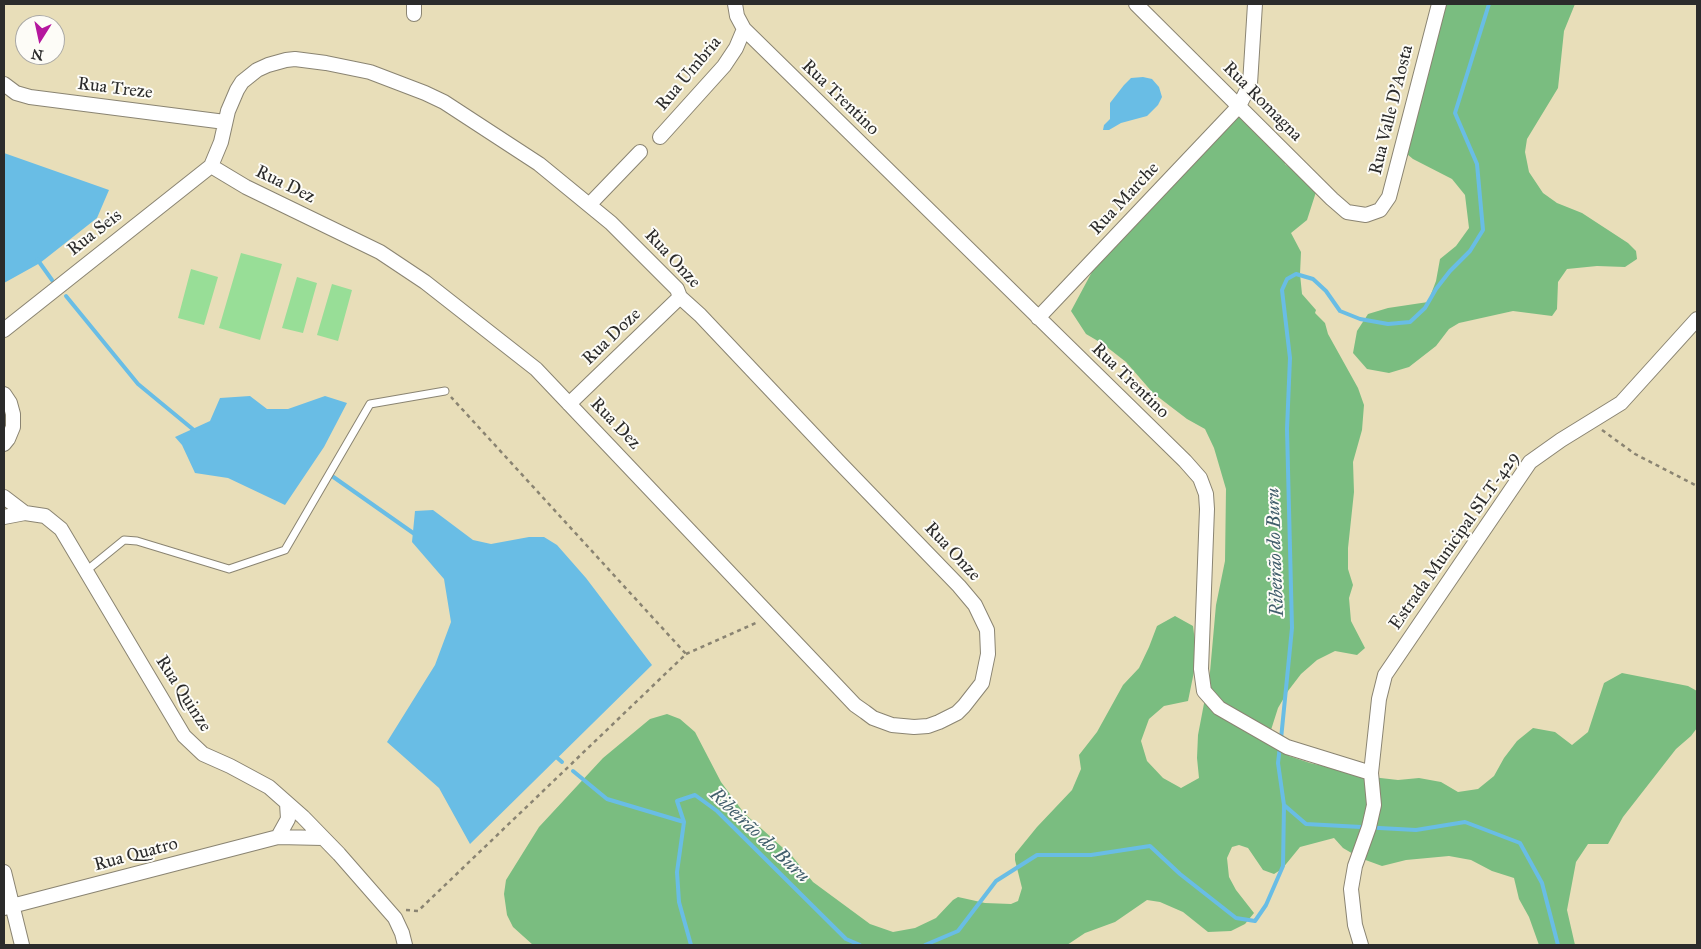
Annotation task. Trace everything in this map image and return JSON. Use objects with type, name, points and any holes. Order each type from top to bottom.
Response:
[{"type":"street","name":"Rua Umbria","points":[[660,137],[724,66],[736,48],[744,30],[737,16],[735,4]]},
{"type":"street","name":"Rua Romagna","points":[[1136,4],[1346,212],[1366,216]]},
{"type":"street","name":"Rua Marche","points":[[1038,318],[1239,106],[1250,84],[1255,4]]},
{"type":"street","name":"Rua Valle D'Aosta","points":[[1366,216],[1380,210],[1389,197],[1439,4]]},
{"type":"street","name":"Rua Trentino","points":[[744,30],[1200,478],[1206,494],[1207,509],[1201,669],[1204,691],[1219,708],[1287,747],[1371,773]]},
{"type":"street","name":"Rua Onze","points":[[211,166],[220,142],[228,111],[242,82],[268,64],[286,60],[308,60],[370,72],[402,83],[444,102],[539,164],[611,223],[665,276],[677,289],[680,297],[700,314],[975,605],[987,630],[988,654],[982,683],[957,713]]},
{"type":"street","name":"Rua Treze","points":[[4,84],[16,93],[30,97],[225,122]]},
{"type":"street","points":[[589,205],[640,152]]},
{"type":"street","name":"Rua Seis","points":[[4,330],[211,166]]},
{"type":"street","name":"Rua Dez","points":[[211,166],[246,187],[380,252],[425,282],[536,369],[855,705],[873,718],[892,725],[914,728],[939,722],[957,713]]},
{"type":"street","name":"Rua Doze","points":[[569,404],[680,297]]},
{"type":"street","name":"Estrada Municipal SLT-429","points":[[1361,945],[1355,925],[1351,889],[1355,866],[1369,827],[1374,805],[1371,773],[1378,698],[1385,675],[1530,462],[1621,404],[1697,319]]},
{"type":"street","points":[[4,394],[10,403],[13,414],[13,427],[4,444]]},
{"type":"street","points":[[4,497],[25,513]]},
{"type":"street","points":[[4,517],[25,513]]},
{"type":"street","name":"Rua Quinze","points":[[25,513],[45,516],[61,529],[184,736],[203,754],[269,787],[287,803],[323,838],[395,918],[405,945]]},
{"type":"street","points":[[278,837],[288,819],[287,803]]},
{"type":"street","name":"Rua Quatro","points":[[8,907],[278,837],[323,838]]},
{"type":"street","points":[[4,872],[8,907],[22,945]]},
{"type":"lane","points":[[86,571],[124,540],[137,541],[228,569],[285,550],[370,404],[445,391]]},
{"type":"path","points":[[445,391],[686,654]]},
{"type":"path","points":[[1591,422],[1635,454],[1697,486]]},
{"type":"path","points":[[383,904],[418,911],[686,654],[771,616]]},
{"type":"green space","points":[[1441,4],[1575,4],[1564,31],[1558,88],[1527,139],[1525,152],[1529,172],[1543,193],[1557,203],[1582,213],[1628,243],[1636,251],[1637,259],[1625,267],[1597,266],[1567,269],[1558,282],[1557,309],[1552,316],[1513,311],[1459,323],[1449,329],[1436,346],[1409,367],[1389,373],[1367,369],[1353,353],[1357,331],[1368,314],[1388,308],[1428,302],[1436,281],[1440,259],[1456,246],[1469,228],[1465,195],[1452,179],[1413,159],[1396,145]]},
{"type":"green space","points":[[1236,113],[1282,143],[1285,164],[1302,177],[1316,192],[1307,220],[1291,233],[1301,252],[1300,274],[1302,294],[1316,310],[1315,313],[1325,323],[1328,334],[1358,388],[1364,405],[1362,430],[1353,462],[1354,492],[1348,548],[1348,569],[1353,585],[1349,598],[1351,621],[1365,648],[1357,655],[1335,651],[1317,660],[1301,674],[1278,708],[1271,730],[1278,739],[1276,741],[1289,756],[1310,763],[1354,775],[1398,780],[1419,778],[1441,782],[1458,792],[1478,789],[1494,776],[1504,758],[1517,741],[1533,728],[1555,732],[1572,745],[1588,732],[1604,683],[1622,673],[1688,686],[1697,691],[1697,728],[1676,749],[1623,817],[1608,844],[1588,844],[1576,862],[1567,910],[1575,945],[1539,945],[1529,917],[1519,899],[1514,878],[1492,871],[1471,860],[1449,856],[1406,860],[1382,866],[1360,858],[1343,848],[1334,838],[1300,847],[1282,869],[1274,874],[1263,870],[1248,848],[1239,845],[1232,847],[1227,858],[1229,877],[1236,890],[1254,913],[1245,924],[1231,931],[1208,932],[1183,912],[1160,902],[1147,900],[1115,922],[1085,933],[1067,945],[533,945],[513,927],[507,915],[504,894],[506,880],[539,827],[603,758],[650,719],[667,714],[680,719],[695,732],[721,782],[744,813],[792,856],[813,882],[870,924],[893,932],[915,928],[936,918],[958,897],[985,903],[1011,904],[1018,901],[1022,888],[1015,854],[1037,827],[1072,790],[1081,769],[1079,755],[1097,732],[1123,685],[1139,668],[1157,626],[1175,616],[1193,626],[1197,657],[1188,701],[1164,706],[1149,719],[1141,741],[1147,761],[1163,778],[1181,788],[1199,778],[1197,758],[1198,735],[1210,672],[1216,605],[1225,561],[1226,489],[1214,448],[1205,429],[1187,419],[1153,393],[1126,362],[1103,344],[1086,334],[1071,311],[1093,270],[1145,203]]},
{"type":"green space","points":[[241,253],[282,264],[260,340],[219,328]]},
{"type":"green space","points":[[191,269],[218,277],[204,325],[178,318]]},
{"type":"green space","points":[[297,277],[317,283],[303,333],[282,328]]},
{"type":"green space","points":[[332,284],[352,290],[338,341],[317,335]]},
{"type":"water","points":[[1143,77],[1152,79],[1159,87],[1162,97],[1158,105],[1147,116],[1121,123],[1109,130],[1103,130],[1104,125],[1110,119],[1110,103],[1131,78]]},
{"type":"water","points":[[4,153],[109,190],[97,218],[40,263],[4,283]]},
{"type":"water","points":[[250,396],[267,409],[288,409],[325,396],[347,403],[324,447],[285,505],[228,478],[195,473],[182,445],[175,437],[210,421],[220,398]]},
{"type":"water","points":[[433,510],[473,540],[491,544],[529,537],[544,537],[557,545],[586,578],[652,665],[470,844],[439,788],[387,742],[435,665],[451,622],[444,579],[412,542],[415,511]]},
{"type":"waterway","name":"Ribeirão do Buru","points":[[1281,739],[1292,628],[1287,429],[1290,358],[1282,290],[1287,279],[1296,274],[1313,279],[1326,291],[1340,311],[1360,319],[1388,324],[1410,322],[1425,308],[1436,289],[1450,271],[1470,251],[1483,230],[1477,164],[1455,113],[1489,4]]},
{"type":"waterway","points":[[37,259],[52,280]]},
{"type":"waterway","points":[[66,296],[138,384],[195,431]]},
{"type":"waterway","points":[[332,476],[416,535]]},
{"type":"waterway","name":"Ribeirão do Buru","points":[[925,945],[958,931],[996,881],[1037,855],[1091,855],[1150,846],[1180,874],[1236,918],[1255,921],[1266,905],[1283,866],[1284,805],[1278,763],[1280,746]]},
{"type":"waterway","points":[[554,755],[562,762]]},
{"type":"waterway","points":[[573,771],[607,799],[684,822]]},
{"type":"waterway","name":"Ribeirão do Buru","points":[[691,945],[679,902],[677,872],[684,822],[677,801],[695,795],[717,811],[846,939],[860,945]]},
{"type":"waterway","points":[[1284,805],[1306,824],[1416,830],[1465,822],[1520,843],[1542,883],[1558,945]]}]
